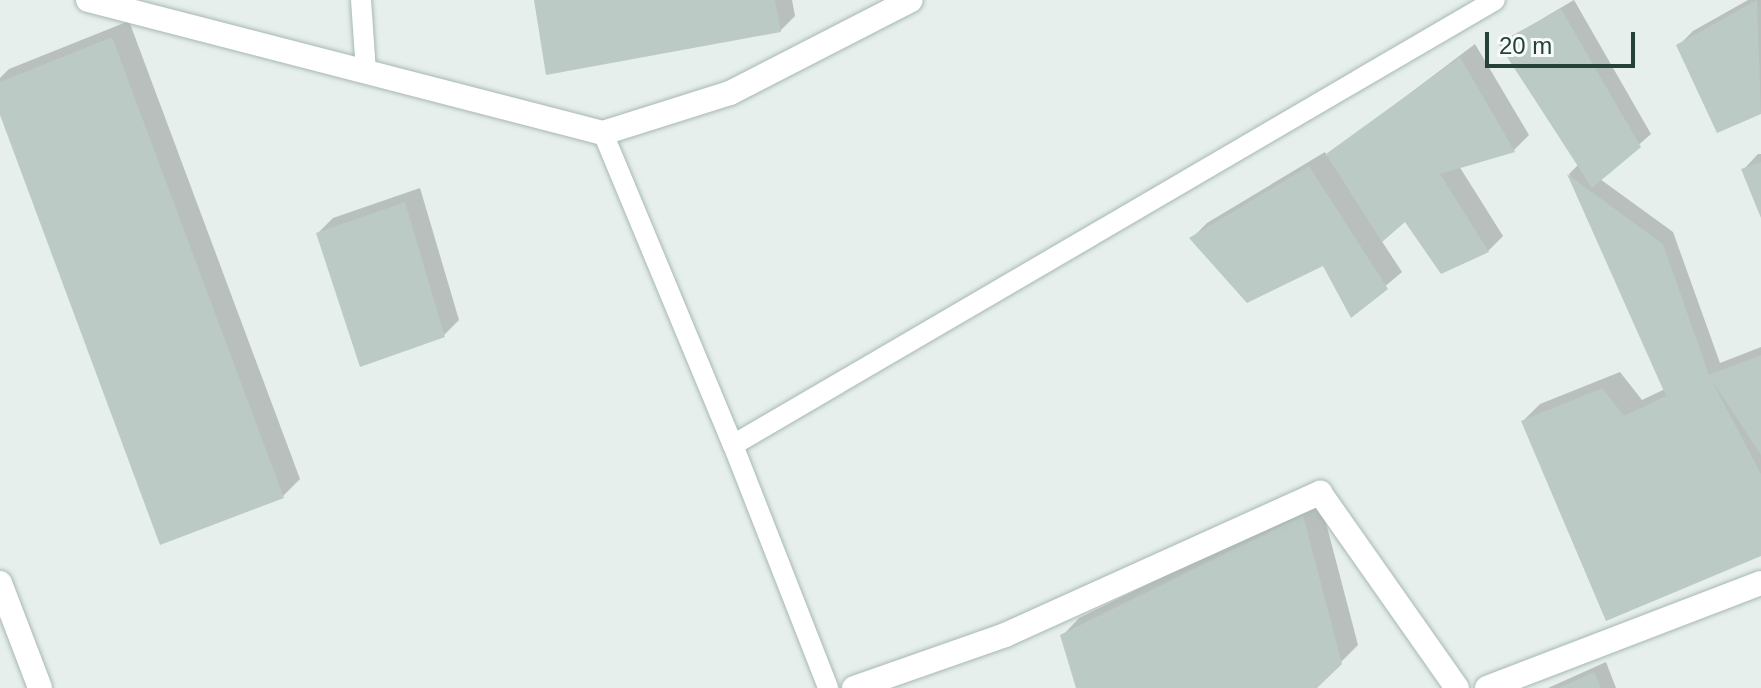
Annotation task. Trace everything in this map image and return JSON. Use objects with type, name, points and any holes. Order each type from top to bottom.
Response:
[{"type":"street","points":[[88,0],[603,133],[730,93],[911,0]]},
{"type":"street","points":[[854,688],[1005,635],[1320,493],[1457,688]]},
{"type":"street","points":[[0,583],[40,688]]},
{"type":"street","points":[[1487,688],[1761,583]]},
{"type":"lane","points":[[361,0],[366,72]]},
{"type":"lane","points":[[733,445],[1495,0]]},
{"type":"lane","points":[[603,133],[733,445],[828,688]]},
{"type":"building","points":[[534,0],[775,0],[781,32],[546,75]]},
{"type":"building","points":[[1757,0],[1761,114],[1717,133],[1676,45]]},
{"type":"building","points":[[1561,9],[1641,147],[1592,188],[1498,43]]},
{"type":"building","points":[[112,37],[284,498],[160,545],[0,115],[0,82]]},
{"type":"building","points":[[1460,57],[1515,152],[1440,174],[1489,252],[1441,274],[1405,222],[1382,242],[1326,154]]},
{"type":"building","points":[[1761,162],[1761,218],[1741,169]]},
{"type":"building","points":[[1309,166],[1388,289],[1351,318],[1323,266],[1247,303],[1189,238]]},
{"type":"building","points":[[1567,174],[1663,244],[1709,375],[1761,355],[1761,455],[1711,379],[1761,474],[1761,556],[1606,621],[1521,421],[1602,388],[1624,416],[1666,396]]},
{"type":"building","points":[[405,202],[445,337],[360,367],[316,233]]},
{"type":"building","points":[[1303,515],[1342,664],[1317,688],[1076,688],[1060,635]]},
{"type":"building","points":[[1594,672],[1601,688],[1559,688]]}]
